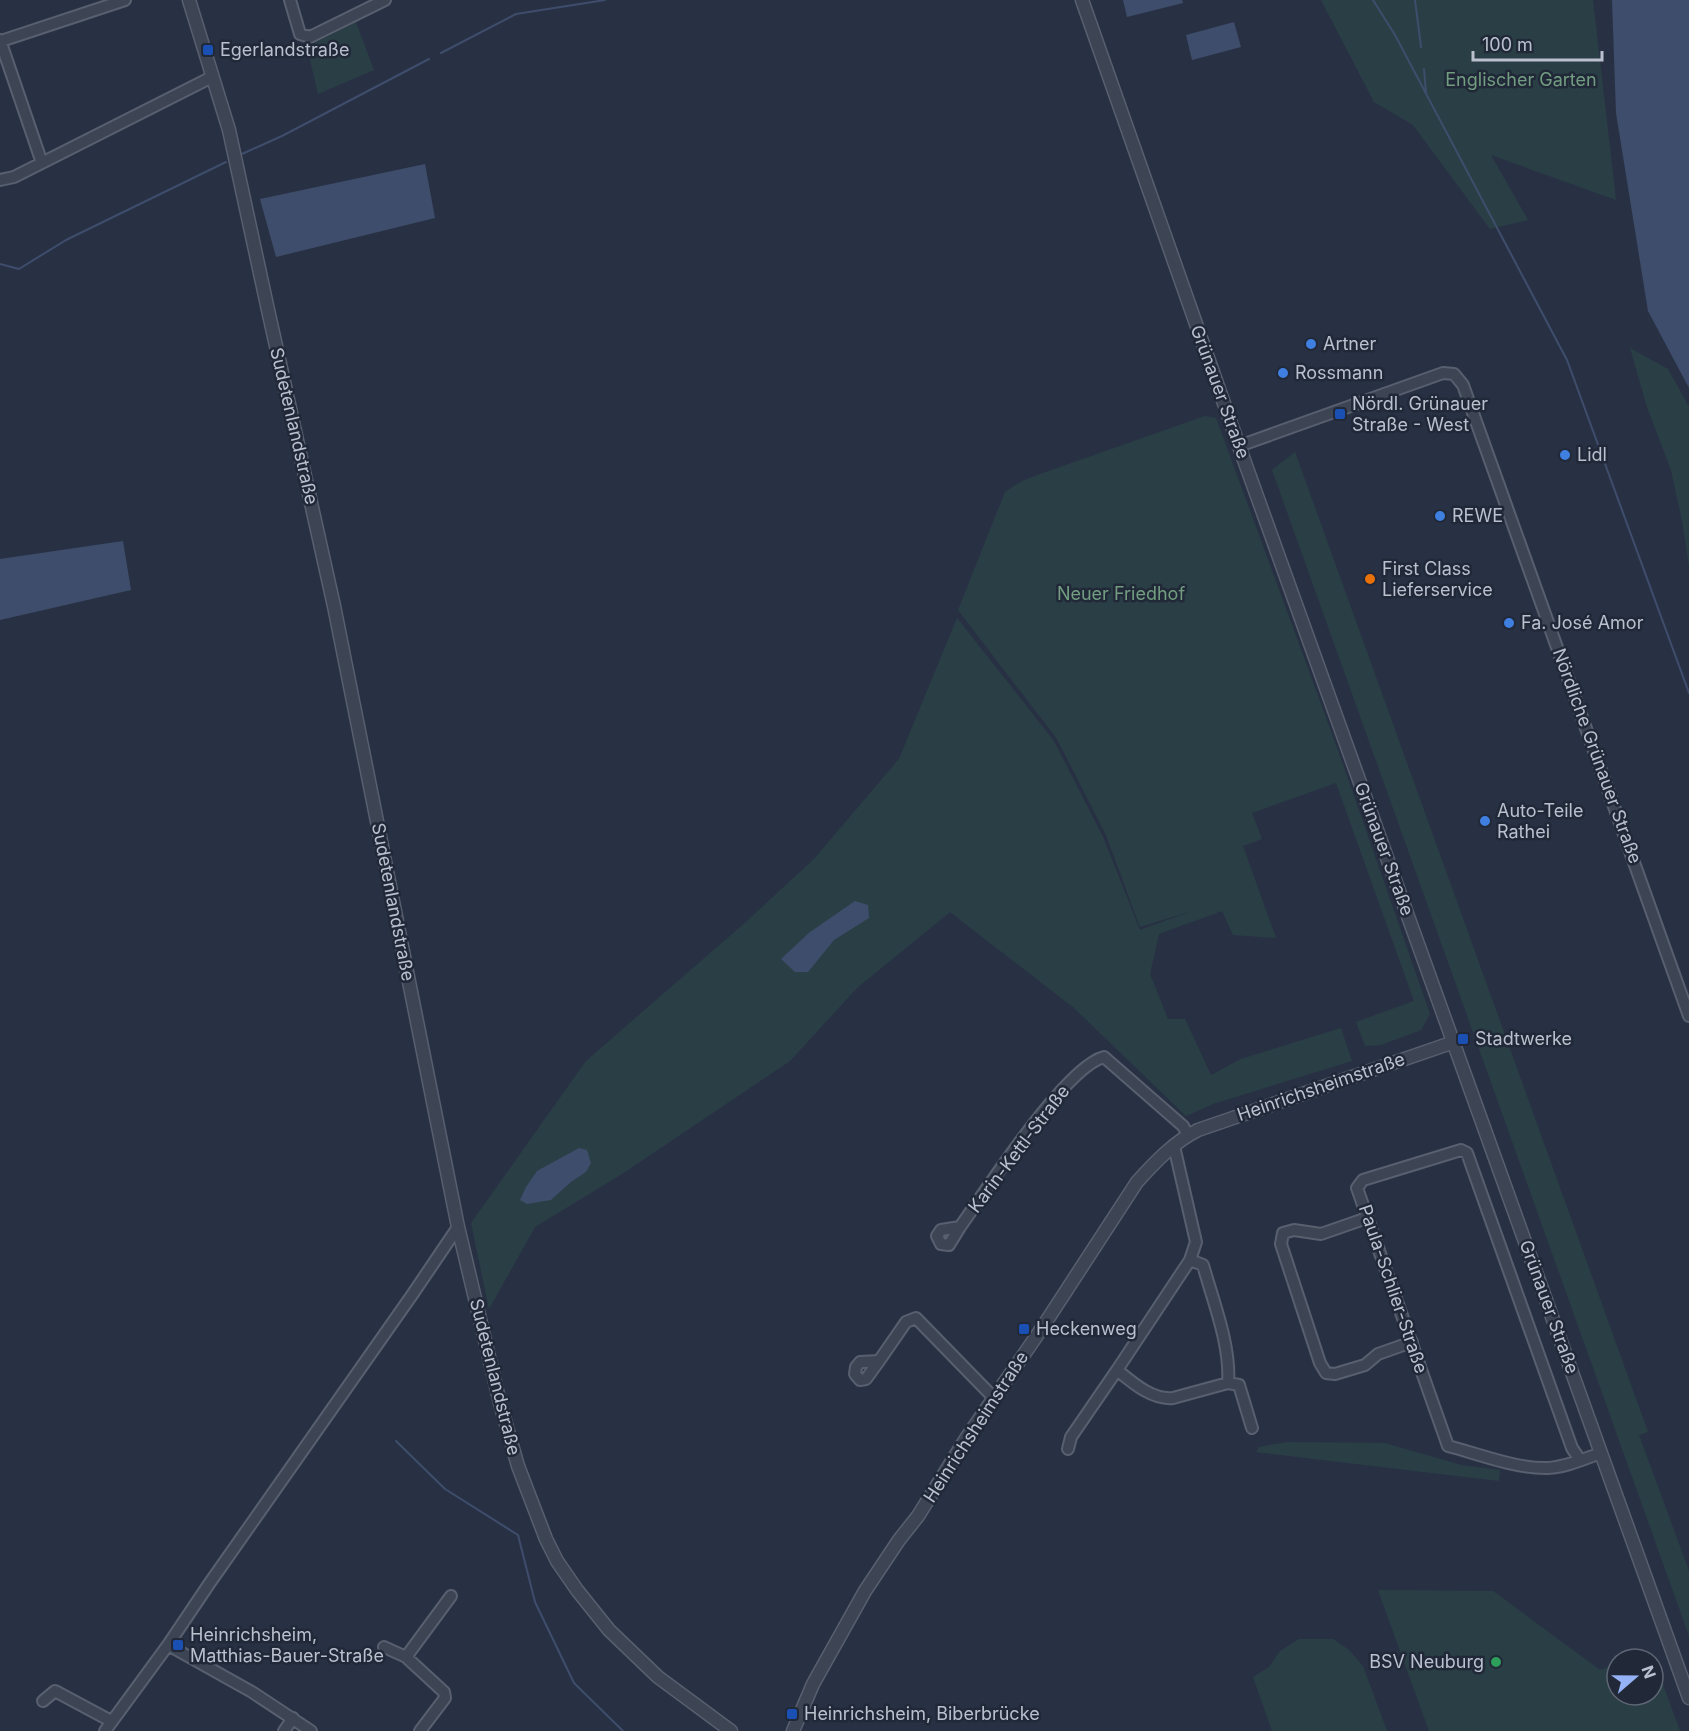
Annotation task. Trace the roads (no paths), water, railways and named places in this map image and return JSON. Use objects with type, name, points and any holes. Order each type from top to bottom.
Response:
[{"type":"street","points":[[42,164],[0,40],[125,0]]},
{"type":"street","name":"Sudetenlandstraße","points":[[189,0],[229,130],[334,606],[458,1227],[500,1403],[518,1466],[546,1539],[557,1561],[609,1630],[658,1677],[731,1731]]},
{"type":"street","points":[[290,0],[300,34],[310,37],[385,0]]},
{"type":"street","name":"Grünauer Straße","points":[[1082,0],[1239,446],[1689,1698]]},
{"type":"street","points":[[0,180],[14,177],[42,164],[212,77]]},
{"type":"street","name":"Nördliche Grünauer Straße","points":[[1239,446],[1443,373],[1454,374],[1463,385],[1689,1016]]},
{"type":"street","name":"Heinrichsheimstraße","points":[[793,1731],[813,1684],[865,1591],[898,1540],[918,1516],[993,1398],[1044,1326],[1137,1182],[1153,1164],[1188,1135],[1208,1126],[1454,1042]]},
{"type":"street","name":"Karin-Kettl-Straße","points":[[960,1227],[1038,1118],[1071,1079],[1097,1059],[1104,1057],[1183,1126],[1188,1135]]},
{"type":"street","points":[[1068,1449],[1071,1437],[1191,1260],[1196,1242],[1174,1146]]},
{"type":"street","name":"Paula-Schlier-Straße","points":[[1580,1460],[1572,1448],[1467,1153],[1461,1150],[1363,1180],[1357,1188],[1448,1446],[1526,1467],[1564,1466],[1601,1453]]},
{"type":"street","points":[[1367,1218],[1321,1234],[1294,1230],[1283,1233],[1281,1244],[1320,1363],[1326,1373],[1335,1374],[1365,1365],[1378,1354],[1412,1342]]},
{"type":"street","points":[[105,1731],[168,1645],[458,1227]]},
{"type":"street","points":[[1191,1260],[1203,1265],[1223,1337],[1229,1373],[1228,1383]]},
{"type":"street","points":[[879,1361],[906,1322],[916,1318],[993,1398]]},
{"type":"street","points":[[1117,1370],[1135,1384],[1164,1399],[1228,1383],[1239,1385],[1252,1428]]},
{"type":"street","points":[[406,1657],[451,1596]]},
{"type":"street","points":[[168,1645],[252,1692],[311,1731]]},
{"type":"street","points":[[384,1647],[406,1657],[444,1692],[445,1698],[420,1731]]},
{"type":"street","points":[[43,1701],[55,1691],[111,1721]]},
{"type":"street","points":[[284,1731],[293,1718]]},
{"type":"water","points":[[1123,0],[1182,0],[1183,3],[1127,17]]},
{"type":"water","points":[[1612,0],[1689,0],[1689,388],[1648,311],[1616,113]]},
{"type":"water","points":[[1234,22],[1241,47],[1192,60],[1186,35]]},
{"type":"water","points":[[425,164],[435,218],[276,257],[260,199]]},
{"type":"water","points":[[123,541],[131,590],[0,620],[0,559]]},
{"type":"water","points":[[855,901],[868,905],[869,918],[834,940],[808,972],[795,972],[781,959],[810,932]]},
{"type":"water","points":[[579,1148],[587,1150],[591,1163],[586,1172],[551,1200],[527,1204],[520,1200],[537,1171]]},
{"type":"waterway","points":[[441,53],[516,14],[605,0]]},
{"type":"waterway","points":[[1373,0],[1395,35],[1567,360],[1689,693]]},
{"type":"waterway","points":[[1415,0],[1421,47]]},
{"type":"waterway","points":[[242,154],[282,136],[429,59]]},
{"type":"waterway","points":[[1424,69],[1426,93]]},
{"type":"waterway","points":[[0,264],[19,269],[66,240],[226,162]]},
{"type":"waterway","points":[[396,1441],[445,1489],[518,1535],[535,1602],[574,1683],[623,1731]]},
{"type":"place","name":"Egerlandstraße","points":[[208,50]]},
{"type":"place","name":"Artner","points":[[1311,344]]},
{"type":"place","name":"Rossmann","points":[[1283,373]]},
{"type":"place","name":"Nördl. Grünauer Straße - West","points":[[1340,414]]},
{"type":"place","name":"Lidl","points":[[1565,455]]},
{"type":"place","name":"REWE","points":[[1440,516]]},
{"type":"place","name":"First Class Lieferservice","points":[[1370,579]]},
{"type":"place","name":"Fa. José Amor","points":[[1509,623]]},
{"type":"place","name":"Auto-Teile Rathei","points":[[1485,821]]},
{"type":"place","name":"Stadtwerke","points":[[1463,1039]]},
{"type":"place","name":"Heckenweg","points":[[1024,1329]]},
{"type":"place","name":"Heinrichsheim, Matthias-Bauer-Straße","points":[[178,1645]]},
{"type":"place","name":"BSV Neuburg","points":[[1496,1662]]},
{"type":"place","name":"Heinrichsheim, Biberbrücke","points":[[792,1714]]},
{"type":"park label","name":"Englischer Garten","points":[[1521,80]]},
{"type":"park label","name":"Neuer Friedhof","points":[[1121,594]]}]
